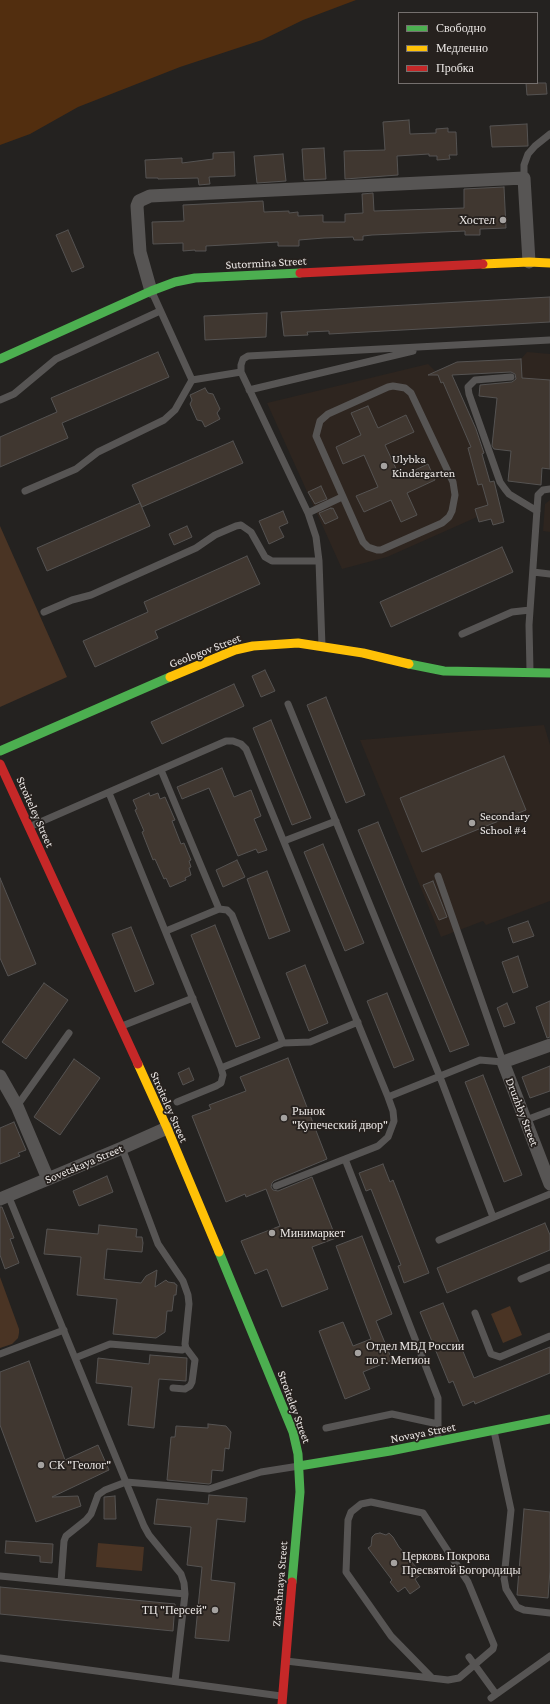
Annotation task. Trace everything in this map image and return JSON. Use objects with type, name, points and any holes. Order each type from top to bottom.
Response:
[{"type":"street","points":[[151,291],[140,252],[137,206],[139,201],[144,197],[150,196],[524,178],[529,262]]},
{"type":"street","name":"Sutormina Street","points":[[0,359],[151,291],[175,282],[195,278],[529,262],[550,263]]},
{"type":"street","name":"Geologov Street","points":[[0,751],[234,650],[253,646],[298,643],[322,646],[363,653],[444,671],[550,673]]},
{"type":"street","name":"Stroiteley Street","points":[[0,764],[166,1128],[287,1417],[296,1446],[299,1466]]},
{"type":"street","points":[[503,1062],[550,1045]]},
{"type":"street","name":"Druzhby Street","points":[[503,1062],[548,1171],[550,1184]]},
{"type":"street","points":[[0,1076],[17,1106],[48,1179]]},
{"type":"street","name":"Sovetskaya Street","points":[[4,1197],[166,1128]]},
{"type":"street","name":"Novaya Street","points":[[299,1466],[439,1442],[550,1419]]},
{"type":"street","name":"Zarechnaya Street","points":[[283,1700],[300,1496],[299,1466]]},
{"type":"lane","points":[[524,178],[524,166],[528,154],[535,146],[550,134]]},
{"type":"lane","points":[[151,291],[192,380]]},
{"type":"lane","points":[[0,400],[14,394],[56,359],[160,311]]},
{"type":"lane","points":[[322,646],[319,561],[316,537],[308,513],[241,372],[243,359],[248,356],[550,340]]},
{"type":"lane","points":[[249,390],[430,346]]},
{"type":"lane","points":[[192,380],[241,372]]},
{"type":"lane","points":[[511,377],[475,380],[468,387],[468,394],[500,482],[510,494],[537,511]]},
{"type":"lane","points":[[25,491],[76,469],[98,452],[164,420],[175,410],[192,380]]},
{"type":"lane","points":[[388,387],[405,388],[411,393],[453,482],[455,495],[452,511],[449,517],[442,523],[381,550],[377,550],[368,547],[363,542],[342,497],[316,436],[320,421],[328,414],[388,387]]},
{"type":"lane","points":[[530,672],[530,610],[538,495],[543,490],[550,489]]},
{"type":"lane","points":[[308,513],[342,497]]},
{"type":"lane","points":[[44,612],[72,600],[98,592],[196,548],[215,535],[241,525],[251,532],[265,557],[272,561],[319,561]]},
{"type":"lane","points":[[533,572],[550,574]]},
{"type":"lane","points":[[462,634],[512,612],[530,610]]},
{"type":"lane","points":[[288,704],[440,1077],[494,1217]]},
{"type":"lane","points":[[29,827],[226,741],[233,740],[241,744],[246,749],[388,1097],[393,1111],[394,1121],[388,1137],[378,1146],[276,1186]]},
{"type":"lane","points":[[161,770],[219,909]]},
{"type":"lane","points":[[109,793],[224,1075],[221,1083],[216,1086],[177,1102]]},
{"type":"lane","points":[[284,841],[336,821]]},
{"type":"lane","points":[[388,1097],[480,1060],[503,1062],[438,876]]},
{"type":"lane","points":[[166,931],[219,909],[227,910],[232,916],[283,1043]]},
{"type":"lane","points":[[120,1027],[193,998]]},
{"type":"lane","points":[[221,1068],[283,1043],[310,1042],[358,1022]]},
{"type":"lane","points":[[17,1106],[69,1033]]},
{"type":"lane","points":[[526,1120],[550,1111]]},
{"type":"lane","points":[[122,1148],[158,1244],[183,1281],[188,1295],[189,1304],[186,1348],[195,1360],[192,1382],[190,1386],[185,1389],[172,1388]]},
{"type":"lane","points":[[345,1159],[438,1398],[439,1442]]},
{"type":"lane","points":[[438,1240],[550,1194]]},
{"type":"lane","points":[[4,1197],[64,1330],[149,1535],[181,1574],[185,1594],[175,1681]]},
{"type":"lane","points":[[521,1279],[550,1268]]},
{"type":"lane","points":[[475,1313],[491,1354],[500,1357],[550,1336]]},
{"type":"lane","points":[[0,1354],[64,1330]]},
{"type":"lane","points":[[75,1358],[110,1344],[182,1350],[186,1348]]},
{"type":"lane","points":[[326,1428],[392,1414],[438,1424]]},
{"type":"lane","points":[[494,1431],[511,1510],[504,1578],[506,1589],[517,1607],[524,1610],[550,1613]]},
{"type":"lane","points":[[62,1582],[64,1541],[66,1536],[86,1520],[91,1514],[98,1495],[101,1492],[126,1482],[209,1489],[260,1472],[299,1466]]},
{"type":"lane","points":[[286,1661],[432,1678],[454,1679],[459,1678],[491,1652],[494,1645],[468,1582],[423,1512],[371,1502],[361,1504],[352,1512],[348,1520],[346,1572],[392,1636],[432,1678]]},
{"type":"lane","points":[[0,1576],[185,1594]]},
{"type":"lane","points":[[469,1657],[494,1696],[550,1656]]},
{"type":"lane","points":[[0,1658],[175,1681],[283,1700]]},
{"type":"lane","points":[[415,1675],[416,1661]]},
{"type":"shaded area","points":[[0,0],[356,0],[303,20],[262,40],[180,67],[78,107],[30,134],[0,145]]},
{"type":"shaded area","points":[[527,352],[550,354],[550,469],[542,468],[541,485],[508,481],[517,397],[522,371],[521,359]]},
{"type":"shaded area","name":"Ulybka Kindergarten","points":[[428,364],[436,372],[441,383],[443,382],[471,447],[468,448],[478,485],[482,484],[488,505],[475,509],[477,517],[387,557],[342,569],[267,403]]},
{"type":"shaded area","points":[[550,500],[550,532],[543,531],[545,504]]},
{"type":"shaded area","points":[[0,526],[67,677],[0,707]]},
{"type":"shaded area","name":"Secondary School #4","points":[[544,725],[550,745],[550,901],[486,925],[483,921],[441,937],[360,740]]},
{"type":"shaded area","points":[[0,1277],[19,1329],[19,1333],[18,1338],[12,1344],[0,1348]]},
{"type":"shaded area","points":[[510,1306],[522,1335],[503,1343],[491,1314]]},
{"type":"shaded area","points":[[98,1543],[144,1547],[142,1571],[96,1567]]},
{"type":"building","points":[[546,83],[547,94],[527,95],[526,84]]},
{"type":"building","points":[[409,120],[410,134],[436,133],[436,129],[448,128],[448,132],[456,132],[457,155],[449,155],[450,159],[437,160],[437,156],[429,156],[429,154],[397,156],[398,175],[345,179],[344,151],[385,150],[383,122]]},
{"type":"building","points":[[527,124],[528,146],[492,147],[490,126]]},
{"type":"building","points":[[324,148],[326,179],[304,180],[302,149]]},
{"type":"building","points":[[234,152],[235,176],[209,177],[210,184],[199,185],[198,178],[146,178],[145,160],[182,158],[182,163],[213,159],[213,153]]},
{"type":"building","points":[[283,154],[286,181],[257,183],[254,156]]},
{"type":"building","points":[[504,187],[506,228],[480,229],[480,235],[465,235],[465,231],[372,235],[363,236],[363,240],[354,240],[353,237],[299,240],[299,246],[278,246],[278,242],[206,246],[206,251],[183,251],[183,243],[153,244],[152,222],[184,221],[183,205],[263,201],[264,212],[298,212],[298,216],[323,215],[323,222],[345,222],[345,214],[363,213],[362,194],[373,193],[374,211],[464,208],[464,189]]},
{"type":"building","points":[[68,230],[84,267],[72,272],[56,235]]},
{"type":"building","points":[[550,297],[550,322],[329,334],[329,331],[307,332],[308,335],[284,336],[281,312]]},
{"type":"building","points":[[267,313],[266,337],[205,340],[204,316]]},
{"type":"building","points":[[158,352],[169,377],[62,423],[68,438],[0,467],[0,437],[57,412],[51,398]]},
{"type":"building","points":[[521,359],[522,378],[550,380],[550,469],[542,468],[541,485],[508,481],[511,451],[494,449],[492,446],[497,398],[479,396],[480,385],[512,382],[516,379],[515,374],[511,372],[452,375],[476,429],[484,453],[482,454],[490,482],[494,481],[504,522],[493,525],[491,519],[479,522],[475,509],[488,505],[482,484],[478,485],[468,448],[471,447],[443,382],[441,383],[438,375],[428,375],[457,362]]},
{"type":"building","points":[[205,388],[208,393],[213,394],[220,409],[217,413],[220,419],[205,427],[202,421],[197,420],[190,404],[192,400],[190,395]]},
{"type":"building","points":[[368,406],[378,428],[406,415],[414,432],[385,445],[400,477],[428,464],[435,480],[407,493],[417,515],[401,522],[391,500],[364,512],[356,496],[378,487],[364,455],[343,464],[336,447],[361,435],[351,413]]},
{"type":"building","points":[[233,441],[243,463],[142,507],[132,485]]},
{"type":"building","points":[[321,486],[327,499],[315,504],[308,492]]},
{"type":"building","points":[[140,503],[150,526],[47,571],[37,548]]},
{"type":"building","points":[[333,508],[338,518],[325,524],[319,513]]},
{"type":"building","points":[[283,511],[288,523],[279,527],[284,537],[269,544],[259,521]]},
{"type":"building","points":[[187,526],[192,537],[174,545],[169,534]]},
{"type":"building","points":[[502,547],[513,572],[391,627],[380,602]]},
{"type":"building","points":[[247,556],[260,584],[155,631],[158,638],[95,667],[83,641],[148,612],[144,602]]},
{"type":"building","points":[[265,670],[275,691],[261,697],[252,676]]},
{"type":"building","points":[[234,684],[244,706],[162,744],[151,722]]},
{"type":"building","points":[[326,697],[365,795],[346,803],[307,705]]},
{"type":"building","points":[[271,720],[311,818],[292,825],[253,728]]},
{"type":"building","points":[[504,756],[526,810],[422,852],[400,798]]},
{"type":"building","points":[[222,768],[234,797],[251,790],[261,816],[254,819],[267,850],[258,853],[256,849],[238,856],[209,788],[182,799],[177,787]]},
{"type":"building","points":[[149,793],[150,796],[158,793],[160,799],[165,797],[175,820],[172,821],[181,844],[184,843],[191,860],[189,861],[191,867],[189,868],[191,875],[185,878],[186,880],[170,887],[166,878],[164,879],[155,859],[153,860],[142,832],[144,831],[135,810],[137,809],[133,800]]},
{"type":"building","points":[[378,822],[469,1045],[450,1052],[358,830]]},
{"type":"building","points":[[323,844],[364,943],[345,951],[304,852]]},
{"type":"building","points":[[237,860],[245,877],[223,887],[216,870]]},
{"type":"building","points":[[267,871],[290,931],[269,939],[247,879]]},
{"type":"building","points":[[0,878],[36,964],[8,976],[0,958]]},
{"type":"building","points":[[433,881],[447,917],[439,920],[423,885]]},
{"type":"building","points":[[528,921],[534,936],[513,943],[508,928]]},
{"type":"building","points":[[215,925],[260,1038],[236,1047],[191,935]]},
{"type":"building","points":[[131,927],[154,984],[135,992],[112,934]]},
{"type":"building","points":[[518,956],[528,987],[513,993],[502,962]]},
{"type":"building","points":[[305,965],[328,1023],[309,1031],[286,973]]},
{"type":"building","points":[[44,983],[68,1000],[26,1059],[2,1042]]},
{"type":"building","points":[[387,993],[414,1060],[394,1068],[367,1001]]},
{"type":"building","points":[[550,1001],[550,1037],[547,1038],[536,1007]]},
{"type":"building","points":[[507,1003],[515,1023],[504,1027],[497,1008]]},
{"type":"building","points":[[288,1058],[327,1159],[274,1181],[271,1187],[273,1190],[278,1191],[312,1177],[336,1238],[312,1247],[328,1289],[282,1307],[267,1269],[255,1274],[241,1241],[280,1226],[266,1189],[246,1197],[245,1194],[226,1202],[192,1116],[211,1109],[209,1105],[246,1091],[240,1077]]},
{"type":"building","points":[[74,1059],[100,1078],[60,1135],[34,1117]]},
{"type":"building","points":[[550,1066],[550,1091],[530,1098],[522,1077]]},
{"type":"building","points":[[189,1068],[194,1080],[183,1085],[178,1073]]},
{"type":"building","points":[[483,1075],[522,1175],[504,1182],[465,1082]]},
{"type":"building","points":[[14,1122],[26,1150],[18,1153],[20,1156],[0,1164],[0,1128]]},
{"type":"building","points":[[383,1164],[390,1182],[393,1180],[429,1273],[404,1283],[398,1266],[401,1265],[371,1189],[366,1191],[359,1173]]},
{"type":"building","points":[[107,1176],[113,1192],[79,1206],[73,1191]]},
{"type":"building","points":[[0,1207],[2,1207],[14,1238],[10,1239],[19,1263],[5,1269],[0,1255]]},
{"type":"building","points":[[545,1223],[550,1235],[550,1250],[447,1293],[437,1268]]},
{"type":"building","points":[[99,1225],[137,1229],[136,1237],[142,1237],[143,1243],[142,1252],[107,1249],[104,1279],[141,1283],[146,1276],[157,1270],[155,1287],[166,1280],[177,1285],[172,1311],[167,1311],[165,1332],[156,1338],[113,1334],[117,1299],[77,1295],[81,1257],[44,1254],[47,1229],[98,1234]]},
{"type":"building","points":[[362,1236],[392,1314],[376,1321],[392,1360],[363,1372],[370,1389],[345,1399],[319,1331],[343,1322],[353,1346],[371,1339],[336,1246]]},
{"type":"building","points":[[443,1303],[474,1378],[550,1347],[550,1373],[475,1404],[474,1401],[463,1406],[453,1381],[449,1383],[420,1312]]},
{"type":"building","points":[[150,1355],[187,1358],[186,1381],[159,1379],[154,1428],[128,1425],[132,1387],[96,1383],[98,1358],[149,1364]]},
{"type":"building","name":"СК \"Геолог\"","points":[[29,1361],[65,1460],[98,1445],[109,1470],[52,1497],[78,1496],[81,1506],[36,1522],[0,1425],[0,1372]]},
{"type":"building","points":[[208,1424],[226,1426],[231,1432],[229,1449],[225,1448],[223,1471],[212,1470],[211,1483],[209,1484],[167,1480],[171,1437],[175,1437],[176,1426],[208,1428]]},
{"type":"building","points":[[209,1495],[247,1498],[245,1522],[217,1519],[211,1580],[235,1583],[229,1641],[195,1638],[202,1567],[187,1565],[191,1527],[154,1524],[157,1499],[208,1504]]},
{"type":"building","points":[[115,1496],[116,1519],[104,1519],[104,1497]]},
{"type":"building","points":[[524,1509],[550,1512],[550,1570],[548,1598],[517,1595]]},
{"type":"building","name":"Церковь Покрова Пресвятой Богородицы","points":[[380,1533],[386,1535],[389,1533],[422,1574],[415,1579],[420,1587],[410,1594],[405,1587],[398,1592],[390,1582],[392,1580],[368,1548],[371,1546],[372,1537],[375,1534]]},
{"type":"building","points":[[6,1541],[53,1544],[52,1563],[40,1562],[40,1556],[5,1553]]},
{"type":"building","points":[[0,1587],[175,1604],[173,1631],[0,1614]]},
{"type":"traffic: fast","points":[[0,359],[151,291],[175,282],[195,278],[300,273]]},
{"type":"traffic: fast","points":[[409,664],[444,671],[550,673]]},
{"type":"traffic: fast","points":[[0,751],[170,677]]},
{"type":"traffic: fast","points":[[219,1252],[293,1432],[298,1454],[300,1492],[292,1582]]},
{"type":"traffic: fast","points":[[299,1466],[390,1451],[550,1419]]},
{"type":"traffic: slow","points":[[483,264],[529,262],[550,263]]},
{"type":"traffic: slow","points":[[170,677],[235,650],[253,646],[298,643],[363,653],[409,664]]},
{"type":"traffic: slow","points":[[138,1064],[167,1128],[219,1252]]},
{"type":"traffic: jam","points":[[300,273],[483,264]]},
{"type":"traffic: jam","points":[[0,764],[138,1064]]},
{"type":"traffic: jam","points":[[282,1704],[292,1582]]},
{"type":"place","name":"Хостел","points":[[503,220]]},
{"type":"place","name":"Ulybka Kindergarten","points":[[384,466]]},
{"type":"place","name":"Secondary School #4","points":[[472,823]]},
{"type":"place","name":"Рынок \"Купеческий двор\"","points":[[284,1118]]},
{"type":"place","name":"Минимаркет","points":[[272,1233]]},
{"type":"place","name":"Отдел МВД России по г. Мегион","points":[[358,1353]]},
{"type":"place","name":"СК \"Геолог\"","points":[[41,1465]]},
{"type":"place","name":"Церковь Покрова Пресвятой Богородицы","points":[[394,1563]]},
{"type":"place","name":"ТЦ \"Персей\"","points":[[215,1610]]}]
